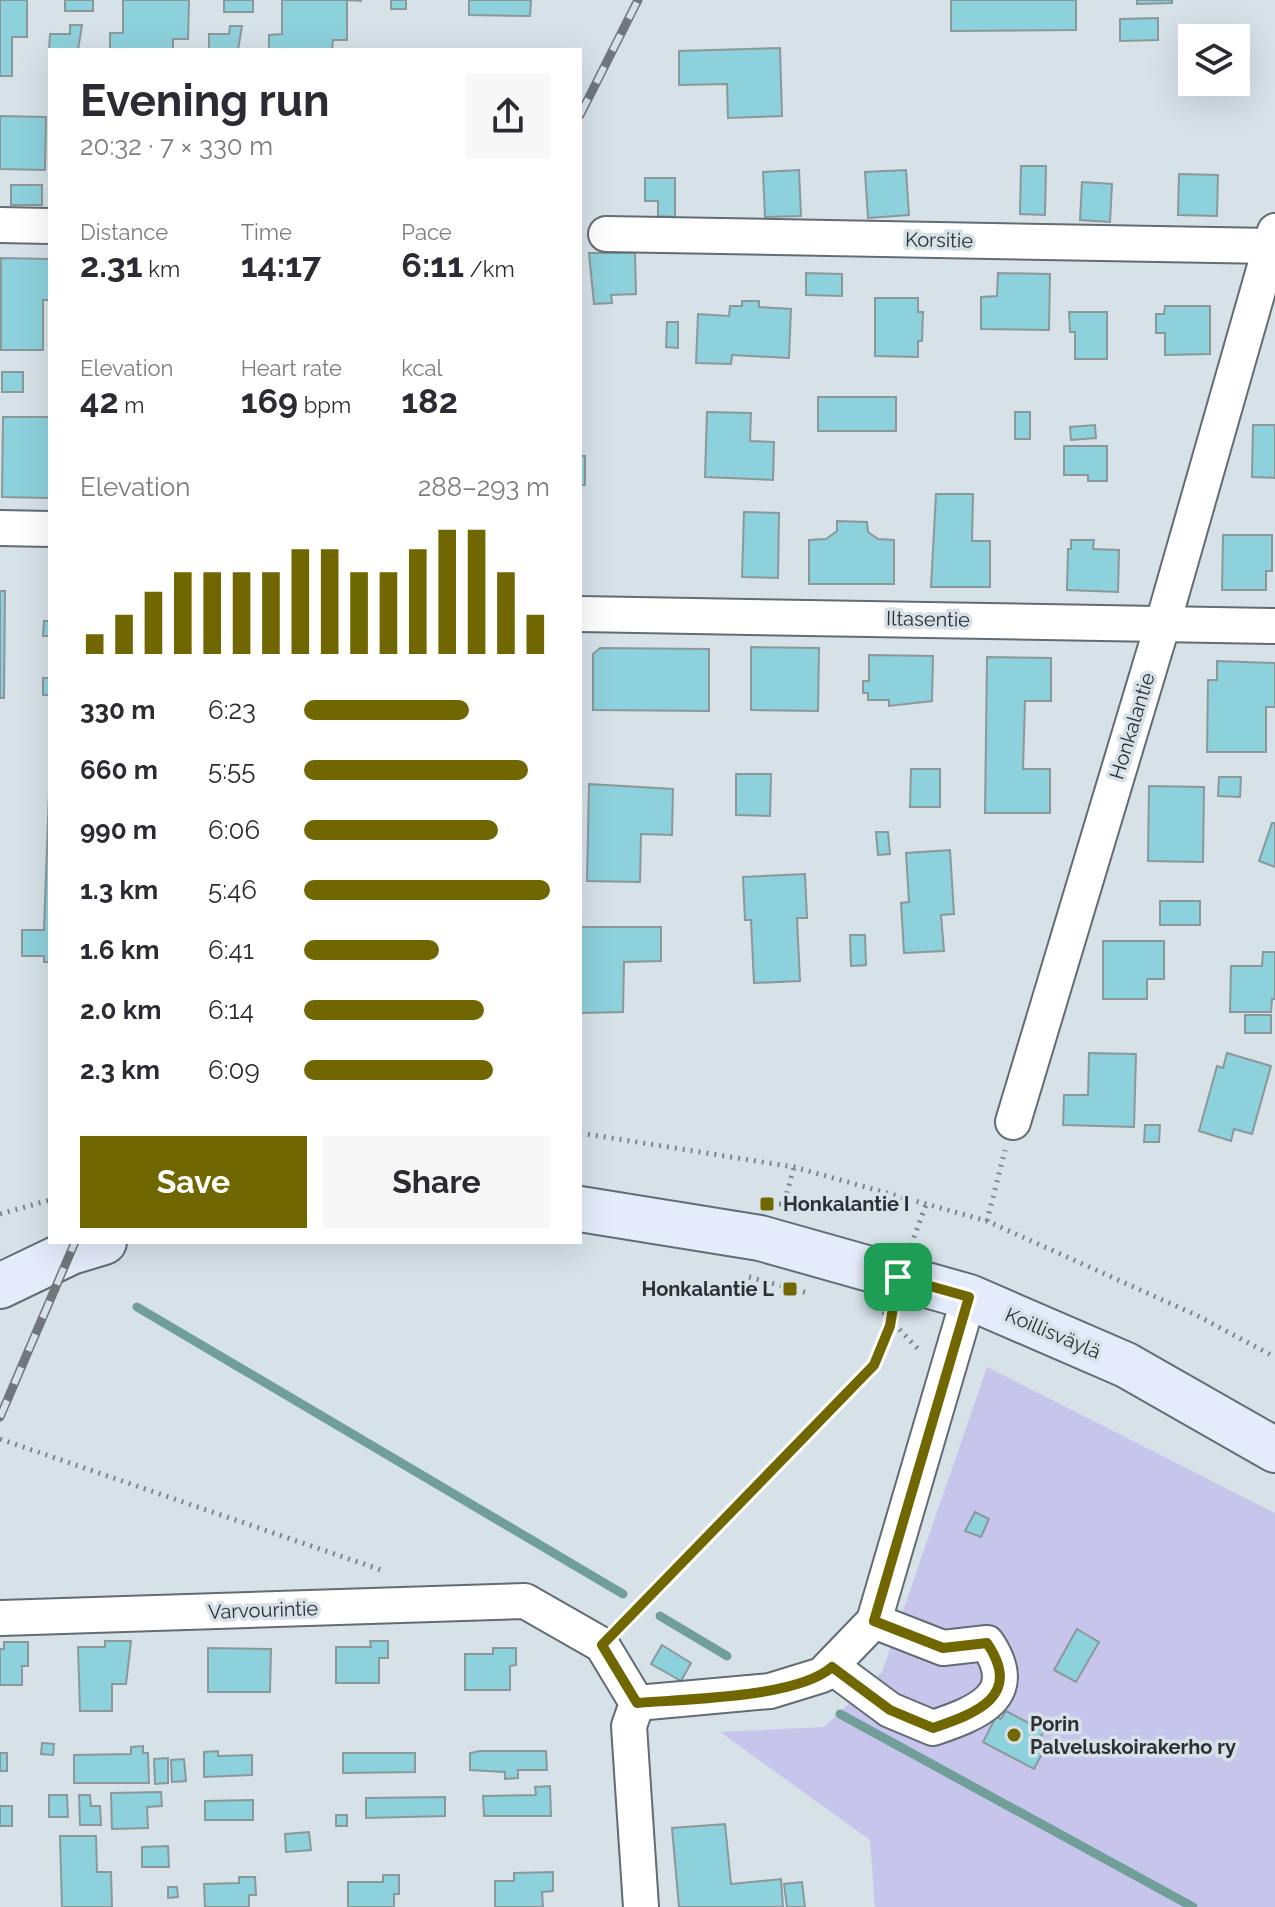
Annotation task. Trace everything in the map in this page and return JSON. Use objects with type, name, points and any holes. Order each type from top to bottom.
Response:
[{"type":"main road","name":"Koillisväylä","points":[[582,1209],[760,1238],[887,1300],[969,1297],[1126,1365],[1275,1450]]},
{"type":"main road","points":[[0,1286],[71,1252],[97,1244]]},
{"type":"street","points":[[0,225],[48,226]]},
{"type":"street","name":"Korsitie","points":[[606,234],[1273,239]]},
{"type":"street","name":"Honkalantie","points":[[1013,1122],[1163,623],[1273,239]]},
{"type":"street","points":[[0,528],[48,529]]},
{"type":"street","name":"Iltasentie","points":[[582,614],[1275,626]]},
{"type":"street","points":[[637,1703],[770,1691],[822,1675],[874,1621],[969,1297]]},
{"type":"street","name":"Varvourintie","points":[[1,1618],[525,1601],[602,1645]]},
{"type":"street","points":[[832,1667],[890,1710],[933,1728],[979,1713],[999,1686],[1001,1663],[987,1643],[943,1648],[874,1621]]},
{"type":"street","points":[[602,1645],[637,1703]]},
{"type":"street","points":[[637,1703],[629,1726],[641,1907]]},
{"type":"path","points":[[987,1221],[1013,1122]]},
{"type":"path","points":[[582,1133],[794,1167],[927,1201],[987,1221],[1196,1315],[1275,1357]]},
{"type":"path","points":[[767,1204],[784,1204],[794,1167]]},
{"type":"path","points":[[0,1214],[48,1201]]},
{"type":"path","points":[[602,1645],[874,1365],[887,1300],[927,1201]]},
{"type":"path","points":[[736,1273],[812,1294]]},
{"type":"path","points":[[887,1300],[945,1378]]},
{"type":"path","points":[[0,1439],[394,1575]]},
{"type":"shaded area","points":[[987,1367],[1275,1513],[1275,1907],[875,1907],[870,1840],[720,1732],[824,1727],[882,1672]]},
{"type":"building","points":[[0,0],[27,0],[27,37],[12,37],[12,76],[0,76]]},
{"type":"building","points":[[65,0],[93,0],[93,11],[65,11]]},
{"type":"building","points":[[123,0],[189,0],[188,39],[173,39],[173,48],[110,48],[110,33],[123,33]]},
{"type":"building","points":[[224,0],[253,0],[253,12],[224,12]]},
{"type":"building","points":[[282,0],[347,0],[347,40],[333,40],[332,48],[269,48],[269,35],[282,34]]},
{"type":"building","points":[[391,0],[406,0],[406,9],[391,9]]},
{"type":"building","points":[[469,0],[531,0],[530,16],[469,15]]},
{"type":"building","points":[[951,0],[1076,0],[1076,30],[951,31]]},
{"type":"building","points":[[1137,0],[1172,0],[1172,3],[1137,4]]},
{"type":"building","points":[[1158,18],[1158,40],[1120,41],[1120,19]]},
{"type":"building","points":[[70,25],[82,25],[78,48],[49,48],[50,34],[70,34]]},
{"type":"building","points":[[230,26],[242,26],[238,48],[209,48],[209,34],[229,34]]},
{"type":"building","points":[[780,48],[782,116],[728,118],[727,84],[679,85],[679,51]]},
{"type":"building","points":[[0,116],[46,117],[45,170],[0,169]]},
{"type":"building","points":[[1021,166],[1046,166],[1045,215],[1020,214]]},
{"type":"building","points":[[799,170],[801,216],[765,217],[763,172]]},
{"type":"building","points":[[906,170],[909,215],[868,218],[865,172]]},
{"type":"building","points":[[1179,174],[1218,175],[1217,216],[1178,215]]},
{"type":"building","points":[[645,178],[675,178],[675,217],[658,216],[658,201],[645,201]]},
{"type":"building","points":[[1082,182],[1112,184],[1110,222],[1080,220]]},
{"type":"building","points":[[11,185],[42,185],[42,205],[11,205]]},
{"type":"building","points":[[589,253],[635,253],[636,294],[611,295],[612,303],[594,304]]},
{"type":"building","points":[[1,258],[48,259],[48,300],[43,300],[43,350],[1,350]]},
{"type":"building","points":[[806,273],[842,274],[842,296],[806,295]]},
{"type":"building","points":[[998,273],[1050,274],[1049,330],[981,329],[981,297],[997,296]]},
{"type":"building","points":[[875,298],[918,298],[918,312],[923,312],[918,357],[875,356]]},
{"type":"building","points":[[742,301],[759,301],[759,307],[791,309],[789,358],[732,355],[731,364],[696,363],[698,314],[729,316],[730,306],[742,306]]},
{"type":"building","points":[[1165,306],[1210,306],[1210,354],[1165,355],[1165,333],[1156,333],[1156,314],[1164,314]]},
{"type":"building","points":[[1069,312],[1107,312],[1107,359],[1075,359],[1075,332],[1070,332]]},
{"type":"building","points":[[667,322],[678,322],[678,348],[666,347]]},
{"type":"building","points":[[2,372],[23,372],[23,392],[2,392]]},
{"type":"building","points":[[818,397],[896,397],[896,431],[818,431]]},
{"type":"building","points":[[707,412],[751,413],[750,441],[774,442],[773,480],[705,477]]},
{"type":"building","points":[[1015,412],[1030,412],[1030,439],[1015,439]]},
{"type":"building","points":[[3,417],[48,417],[48,498],[2,497]]},
{"type":"building","points":[[1095,425],[1096,438],[1071,440],[1070,427]]},
{"type":"building","points":[[1253,425],[1275,425],[1275,478],[1252,477]]},
{"type":"building","points":[[1064,446],[1107,446],[1107,481],[1088,481],[1088,475],[1064,475]]},
{"type":"building","points":[[582,456],[585,456],[585,485],[582,485]]},
{"type":"building","points":[[936,494],[973,494],[972,541],[990,541],[990,587],[931,587]]},
{"type":"building","points":[[744,512],[779,513],[778,578],[742,577]]},
{"type":"building","points":[[837,521],[867,522],[868,532],[878,539],[894,540],[894,584],[809,584],[809,540],[826,539],[837,531]]},
{"type":"building","points":[[1223,535],[1272,535],[1272,571],[1266,571],[1266,590],[1222,590]]},
{"type":"building","points":[[1071,540],[1094,540],[1093,549],[1119,550],[1118,592],[1067,590]]},
{"type":"building","points":[[0,591],[5,591],[4,698],[0,698]]},
{"type":"building","points":[[44,621],[48,621],[48,636],[43,636]]},
{"type":"building","points":[[751,647],[819,648],[818,711],[751,710]]},
{"type":"building","points":[[600,648],[709,649],[709,711],[593,710],[593,654]]},
{"type":"building","points":[[869,655],[933,656],[932,701],[889,706],[889,700],[868,700],[868,693],[863,693],[863,681],[869,681]]},
{"type":"building","points":[[987,657],[1051,658],[1051,701],[1025,701],[1023,769],[1050,769],[1050,813],[985,813]]},
{"type":"building","points":[[1217,661],[1275,663],[1275,707],[1266,707],[1266,752],[1207,752],[1208,680],[1217,680]]},
{"type":"building","points":[[43,678],[48,678],[48,695],[43,695]]},
{"type":"building","points":[[911,769],[940,769],[940,807],[910,807]]},
{"type":"building","points":[[736,774],[771,774],[770,816],[736,815]]},
{"type":"building","points":[[1219,777],[1241,777],[1240,797],[1218,796]]},
{"type":"building","points":[[589,784],[673,789],[672,835],[641,834],[640,882],[587,881]]},
{"type":"building","points":[[1149,786],[1204,787],[1203,862],[1148,861]]},
{"type":"building","points":[[48,820],[48,962],[44,962],[44,956],[22,956],[22,930],[44,930]]},
{"type":"building","points":[[1272,823],[1275,823],[1275,867],[1259,861]]},
{"type":"building","points":[[876,832],[888,832],[890,854],[878,855]]},
{"type":"building","points":[[950,850],[954,914],[941,915],[944,951],[904,953],[901,903],[909,902],[906,853]]},
{"type":"building","points":[[805,874],[807,918],[797,918],[800,981],[754,983],[751,920],[745,920],[743,877]]},
{"type":"building","points":[[1160,901],[1200,901],[1200,925],[1160,925]]},
{"type":"building","points":[[582,927],[661,927],[661,961],[624,962],[623,1012],[582,1013]]},
{"type":"building","points":[[850,935],[865,935],[866,965],[851,966]]},
{"type":"building","points":[[1103,941],[1164,941],[1164,979],[1147,979],[1147,999],[1103,999]]},
{"type":"building","points":[[1263,952],[1275,952],[1275,999],[1272,999],[1271,1012],[1230,1012],[1231,966],[1262,966]]},
{"type":"building","points":[[1245,1015],[1271,1015],[1271,1033],[1245,1033]]},
{"type":"building","points":[[1089,1053],[1136,1054],[1134,1127],[1063,1125],[1064,1095],[1088,1095]]},
{"type":"building","points":[[1227,1053],[1271,1066],[1252,1134],[1234,1129],[1231,1141],[1199,1131],[1217,1066],[1223,1068]]},
{"type":"building","points":[[1145,1125],[1160,1125],[1159,1142],[1144,1142]]},
{"type":"building","points":[[975,1512],[989,1519],[981,1537],[965,1531]]},
{"type":"building","points":[[1077,1629],[1099,1642],[1076,1682],[1054,1670]]},
{"type":"building","points":[[105,1641],[131,1641],[126,1684],[112,1684],[112,1711],[80,1711],[78,1647],[105,1647]]},
{"type":"building","points":[[370,1641],[388,1641],[388,1658],[379,1658],[379,1683],[336,1683],[336,1647],[371,1647]]},
{"type":"building","points":[[4,1642],[28,1642],[28,1666],[22,1666],[22,1685],[0,1685],[0,1649],[4,1649]]},
{"type":"building","points":[[662,1645],[691,1663],[681,1681],[651,1664]]},
{"type":"building","points":[[208,1648],[271,1649],[270,1692],[208,1692]]},
{"type":"building","points":[[493,1648],[516,1648],[516,1665],[510,1666],[510,1690],[465,1690],[465,1654],[493,1654]]},
{"type":"building","name":"Porin Palveluskoirakerho ry","points":[[1006,1711],[1044,1731],[1039,1740],[1047,1744],[1034,1769],[983,1742],[996,1717],[1001,1719]]},
{"type":"building","points":[[42,1743],[54,1744],[53,1755],[41,1754]]},
{"type":"building","points":[[143,1746],[143,1753],[148,1753],[149,1783],[74,1783],[74,1755],[131,1754],[131,1747]]},
{"type":"building","points":[[218,1751],[218,1756],[252,1755],[252,1775],[204,1777],[204,1752]]},
{"type":"building","points":[[546,1751],[547,1770],[518,1770],[518,1778],[505,1779],[505,1772],[470,1770],[470,1753]]},
{"type":"building","points":[[0,1753],[7,1753],[7,1771],[0,1771]]},
{"type":"building","points":[[343,1753],[415,1753],[415,1772],[343,1773]]},
{"type":"building","points":[[168,1758],[168,1783],[155,1784],[154,1759]]},
{"type":"building","points":[[184,1759],[186,1781],[172,1782],[171,1760]]},
{"type":"building","points":[[550,1786],[551,1816],[484,1816],[483,1796],[536,1795],[535,1787]]},
{"type":"building","points":[[161,1792],[162,1806],[147,1807],[148,1828],[112,1829],[111,1793]]},
{"type":"building","points":[[49,1795],[67,1795],[68,1817],[49,1817]]},
{"type":"building","points":[[79,1795],[90,1795],[91,1806],[100,1806],[101,1825],[80,1825]]},
{"type":"building","points":[[445,1797],[445,1816],[366,1818],[366,1798]]},
{"type":"building","points":[[253,1800],[253,1820],[205,1820],[205,1801]]},
{"type":"building","points":[[0,1806],[12,1806],[12,1826],[0,1826]]},
{"type":"building","points":[[336,1815],[347,1815],[347,1826],[336,1826]]},
{"type":"building","points":[[725,1824],[731,1884],[781,1879],[783,1907],[679,1907],[672,1828]]},
{"type":"building","points":[[309,1832],[311,1850],[286,1852],[285,1834]]},
{"type":"building","points":[[60,1836],[96,1836],[97,1872],[111,1872],[112,1907],[62,1907]]},
{"type":"building","points":[[168,1846],[169,1867],[142,1867],[142,1847]]},
{"type":"building","points":[[553,1872],[553,1891],[542,1892],[543,1907],[495,1907],[495,1881],[514,1881],[514,1873]]},
{"type":"building","points":[[383,1875],[399,1875],[399,1894],[394,1894],[394,1907],[348,1907],[348,1882],[383,1882]]},
{"type":"building","points":[[239,1877],[255,1877],[256,1895],[249,1895],[249,1907],[205,1907],[204,1884],[239,1883]]},
{"type":"building","points":[[802,1882],[805,1907],[787,1907],[784,1884]]},
{"type":"building","points":[[168,1887],[177,1887],[178,1897],[168,1898]]},
{"type":"waterway","points":[[137,1307],[623,1594]]},
{"type":"waterway","points":[[660,1616],[727,1656]]},
{"type":"waterway","points":[[840,1714],[1193,1907]]},
{"type":"railway","points":[[582,111],[638,0]]},
{"type":"railway","points":[[0,1417],[74,1244]]},
{"type":"place","name":"Honkalantie I","points":[[767,1204]]},
{"type":"place","name":"Honkalantie L","points":[[790,1289]]},
{"type":"place","name":"Porin Palveluskoirakerho ry","points":[[1014,1735]]},
{"type":"route","points":[[898,1277],[969,1297],[874,1621],[943,1648],[987,1643],[1001,1663],[999,1686],[979,1713],[933,1728],[890,1710],[832,1667],[822,1675],[770,1691],[637,1703],[602,1645],[874,1365],[890,1326],[898,1277]]}]
